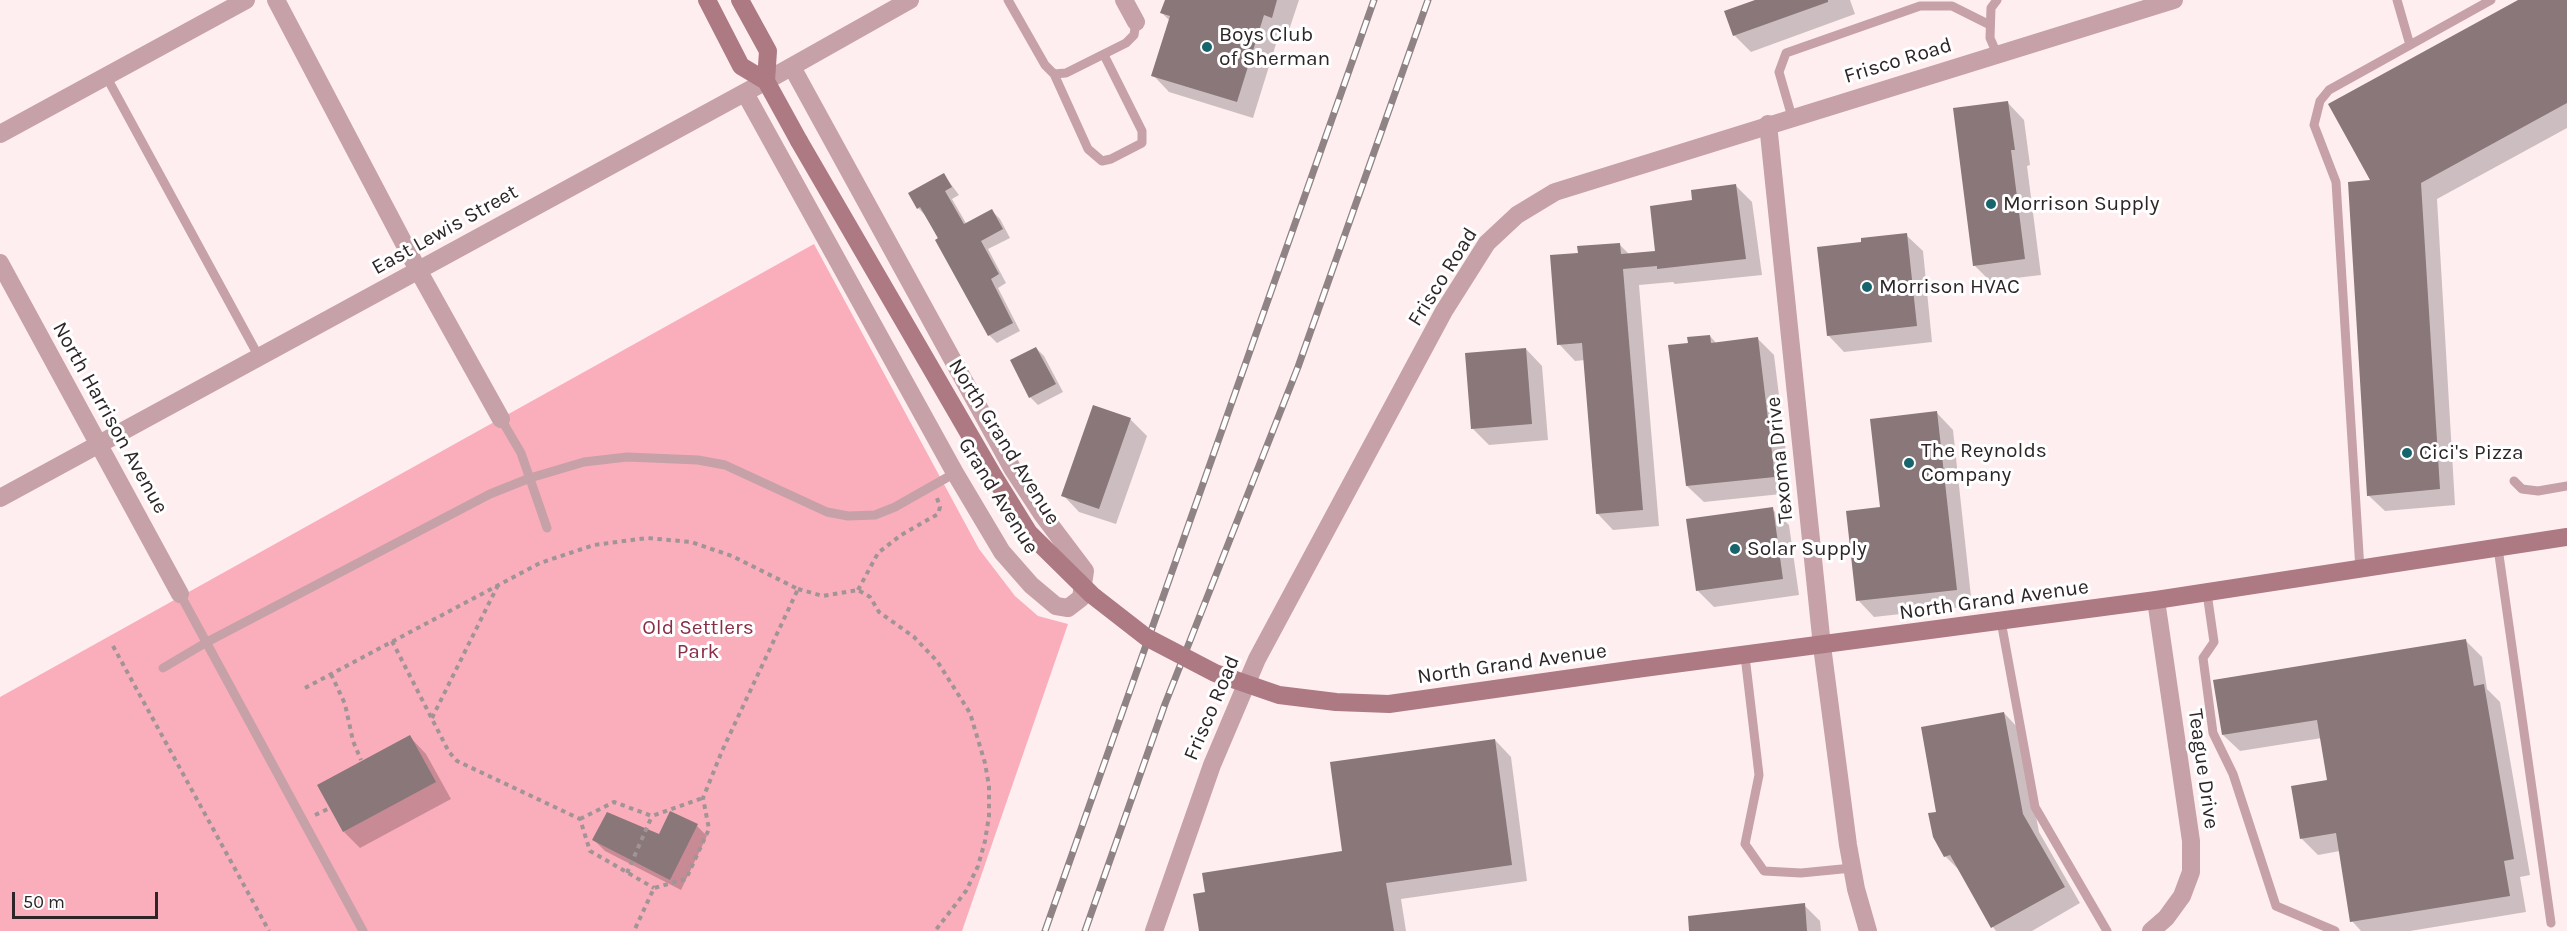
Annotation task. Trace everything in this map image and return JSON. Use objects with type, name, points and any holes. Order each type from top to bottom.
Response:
[{"type":"main road","points":[[706,0],[741,66],[766,81],[768,51],[740,0]]},
{"type":"main road","name":"North Grand Avenue","points":[[766,81],[798,141],[1029,533],[1092,595],[1146,637],[1215,673],[1279,695],[1336,702],[1389,704],[2207,593],[2567,537]]},
{"type":"street","points":[[0,134],[246,0]]},
{"type":"street","points":[[276,0],[418,270],[501,419]]},
{"type":"street","name":"East Lewis Street","points":[[0,498],[745,93],[910,0]]},
{"type":"street","points":[[1124,0],[1136,22]]},
{"type":"street","name":"Frisco Road","points":[[1154,931],[1212,765],[1257,659],[1444,311],[1487,243],[1516,215],[1555,192],[1768,124],[2174,0]]},
{"type":"street","name":"Grand Avenue","points":[[745,93],[955,473],[1002,552],[1030,585],[1056,606],[1068,608],[1082,598],[1085,571],[1042,514],[1012,468],[792,67]]},
{"type":"street","name":"Texoma Drive","points":[[1768,124],[1822,646],[1852,868],[1868,931]]},
{"type":"street","name":"North Harrison Avenue","points":[[0,263],[180,594]]},
{"type":"street","name":"Teague Drive","points":[[2151,931],[2166,918],[2182,896],[2191,872],[2191,841],[2156,600]]},
{"type":"lane","points":[[1008,0],[1045,65],[1054,74],[1088,149],[1102,161],[1111,159],[1142,142],[1142,131],[1104,55]]},
{"type":"lane","points":[[1997,54],[1990,38],[1990,25],[1991,8],[1998,0]]},
{"type":"lane","points":[[2397,0],[2410,45]]},
{"type":"lane","points":[[2360,570],[2336,182],[2314,125],[2320,101],[2329,90],[2491,0]]},
{"type":"lane","points":[[1792,117],[1779,72],[1786,53],[1920,6],[1952,6],[1990,25]]},
{"type":"lane","points":[[1054,74],[1066,73],[1126,43],[1134,35],[1136,22]]},
{"type":"lane","points":[[106,76],[259,357]]},
{"type":"lane","points":[[501,419],[521,453],[547,528]]},
{"type":"lane","points":[[163,668],[207,642],[446,517],[530,478],[585,462],[627,457],[698,460],[724,465],[827,512],[848,516],[874,515],[885,511],[955,473]]},
{"type":"lane","points":[[2514,481],[2522,489],[2538,491],[2567,486]]},
{"type":"lane","points":[[2498,548],[2551,923]]},
{"type":"lane","points":[[2207,593],[2214,642],[2202,658],[2213,733],[2233,774],[2276,906],[2335,931]]},
{"type":"lane","points":[[180,594],[363,931]]},
{"type":"lane","points":[[2001,621],[2035,807],[2107,931]]},
{"type":"lane","points":[[1744,656],[1759,775],[1745,844],[1764,871],[1801,873],[1852,868]]},
{"type":"path","points":[[858,590],[878,553],[887,544],[939,514],[940,507],[934,485]]},
{"type":"path","points":[[305,688],[540,563],[572,551],[621,540],[647,538],[709,546],[798,589],[823,596],[858,590],[870,597],[879,612],[892,624],[914,637],[937,660],[970,713],[986,763],[989,816],[983,849],[966,891],[935,931]]},
{"type":"path","points":[[432,718],[498,585]]},
{"type":"path","points":[[392,641],[449,752],[457,761],[580,819],[590,851],[654,888],[686,879],[709,829],[703,798],[722,751],[798,589]]},
{"type":"path","points":[[113,646],[269,931]]},
{"type":"path","points":[[331,674],[345,704],[353,741],[361,760]]},
{"type":"path","points":[[580,819],[614,802],[652,816],[703,798]]},
{"type":"path","points":[[627,873],[652,816]]},
{"type":"path","points":[[634,931],[654,888]]},
{"type":"green space","name":"Old Settlers Park","points":[[814,244],[979,549],[1015,596],[1038,616],[1068,624],[962,931],[0,931],[0,697]]},
{"type":"building","name":"Boys Club of Sherman","points":[[1165,0],[1277,0],[1272,18],[1264,15],[1237,102],[1151,76],[1170,16],[1160,13]]},
{"type":"building","points":[[1755,0],[1828,0],[1828,2],[1733,36],[1724,11]]},
{"type":"building","points":[[2518,0],[2567,0],[2567,103],[2421,183],[2440,489],[2367,496],[2348,182],[2370,180],[2328,104]]},
{"type":"building","name":"Morrison Supply","points":[[2008,101],[2015,150],[2011,150],[2025,259],[1973,266],[1953,108]]},
{"type":"building","points":[[944,173],[952,187],[945,191],[964,224],[992,209],[1003,229],[981,241],[999,274],[991,279],[1013,323],[988,336],[935,240],[938,238],[920,207],[917,209],[908,193]]},
{"type":"building","points":[[1736,184],[1746,259],[1657,269],[1657,266],[1623,269],[1643,510],[1596,514],[1582,343],[1557,345],[1550,255],[1578,253],[1577,246],[1620,243],[1621,254],[1655,251],[1650,206],[1692,200],[1691,190]]},
{"type":"building","name":"Morrison HVAC","points":[[1907,233],[1917,326],[1827,336],[1817,247],[1861,242],[1861,238]]},
{"type":"building","points":[[1710,335],[1711,343],[1758,337],[1775,477],[1686,486],[1668,345],[1688,343],[1687,337]]},
{"type":"building","points":[[1036,347],[1056,384],[1029,398],[1010,360]]},
{"type":"building","points":[[1526,348],[1532,424],[1471,429],[1465,353]]},
{"type":"building","points":[[1093,405],[1131,418],[1099,509],[1061,496]]},
{"type":"building","name":"The Reynolds Company","points":[[1937,411],[1957,590],[1856,601],[1846,511],[1880,507],[1870,419]]},
{"type":"building","name":"Solar Supply","points":[[1773,507],[1783,579],[1696,591],[1686,519]]},
{"type":"building","points":[[2466,639],[2474,686],[2484,684],[2514,859],[2504,861],[2510,896],[2350,922],[2336,833],[2300,839],[2291,786],[2327,780],[2317,720],[2222,735],[2213,680]]},
{"type":"building","points":[[2004,712],[2023,814],[2065,887],[1991,928],[1950,855],[1944,857],[1933,837],[1928,813],[1936,812],[1921,727]]},
{"type":"building","points":[[410,735],[436,782],[343,832],[317,785]]},
{"type":"building","points":[[1495,739],[1512,865],[1386,883],[1394,931],[1199,931],[1193,894],[1205,892],[1202,873],[1342,851],[1330,762]]},
{"type":"building","points":[[670,811],[698,824],[670,880],[592,840],[607,812],[659,834]]},
{"type":"building","points":[[1805,903],[1807,931],[1689,931],[1688,916]]},
{"type":"railway","points":[[1045,931],[1374,0]]},
{"type":"railway","points":[[1085,931],[1165,704],[1298,367],[1428,0]]},
{"type":"place","name":"Boys Club of Sherman","points":[[1207,47]]},
{"type":"place","name":"Morrison Supply","points":[[1991,204]]},
{"type":"place","name":"Morrison HVAC","points":[[1867,287]]},
{"type":"place","name":"Cici's Pizza","points":[[2407,453]]},
{"type":"place","name":"The Reynolds Company","points":[[1909,463]]},
{"type":"place","name":"Solar Supply","points":[[1735,549]]}]
